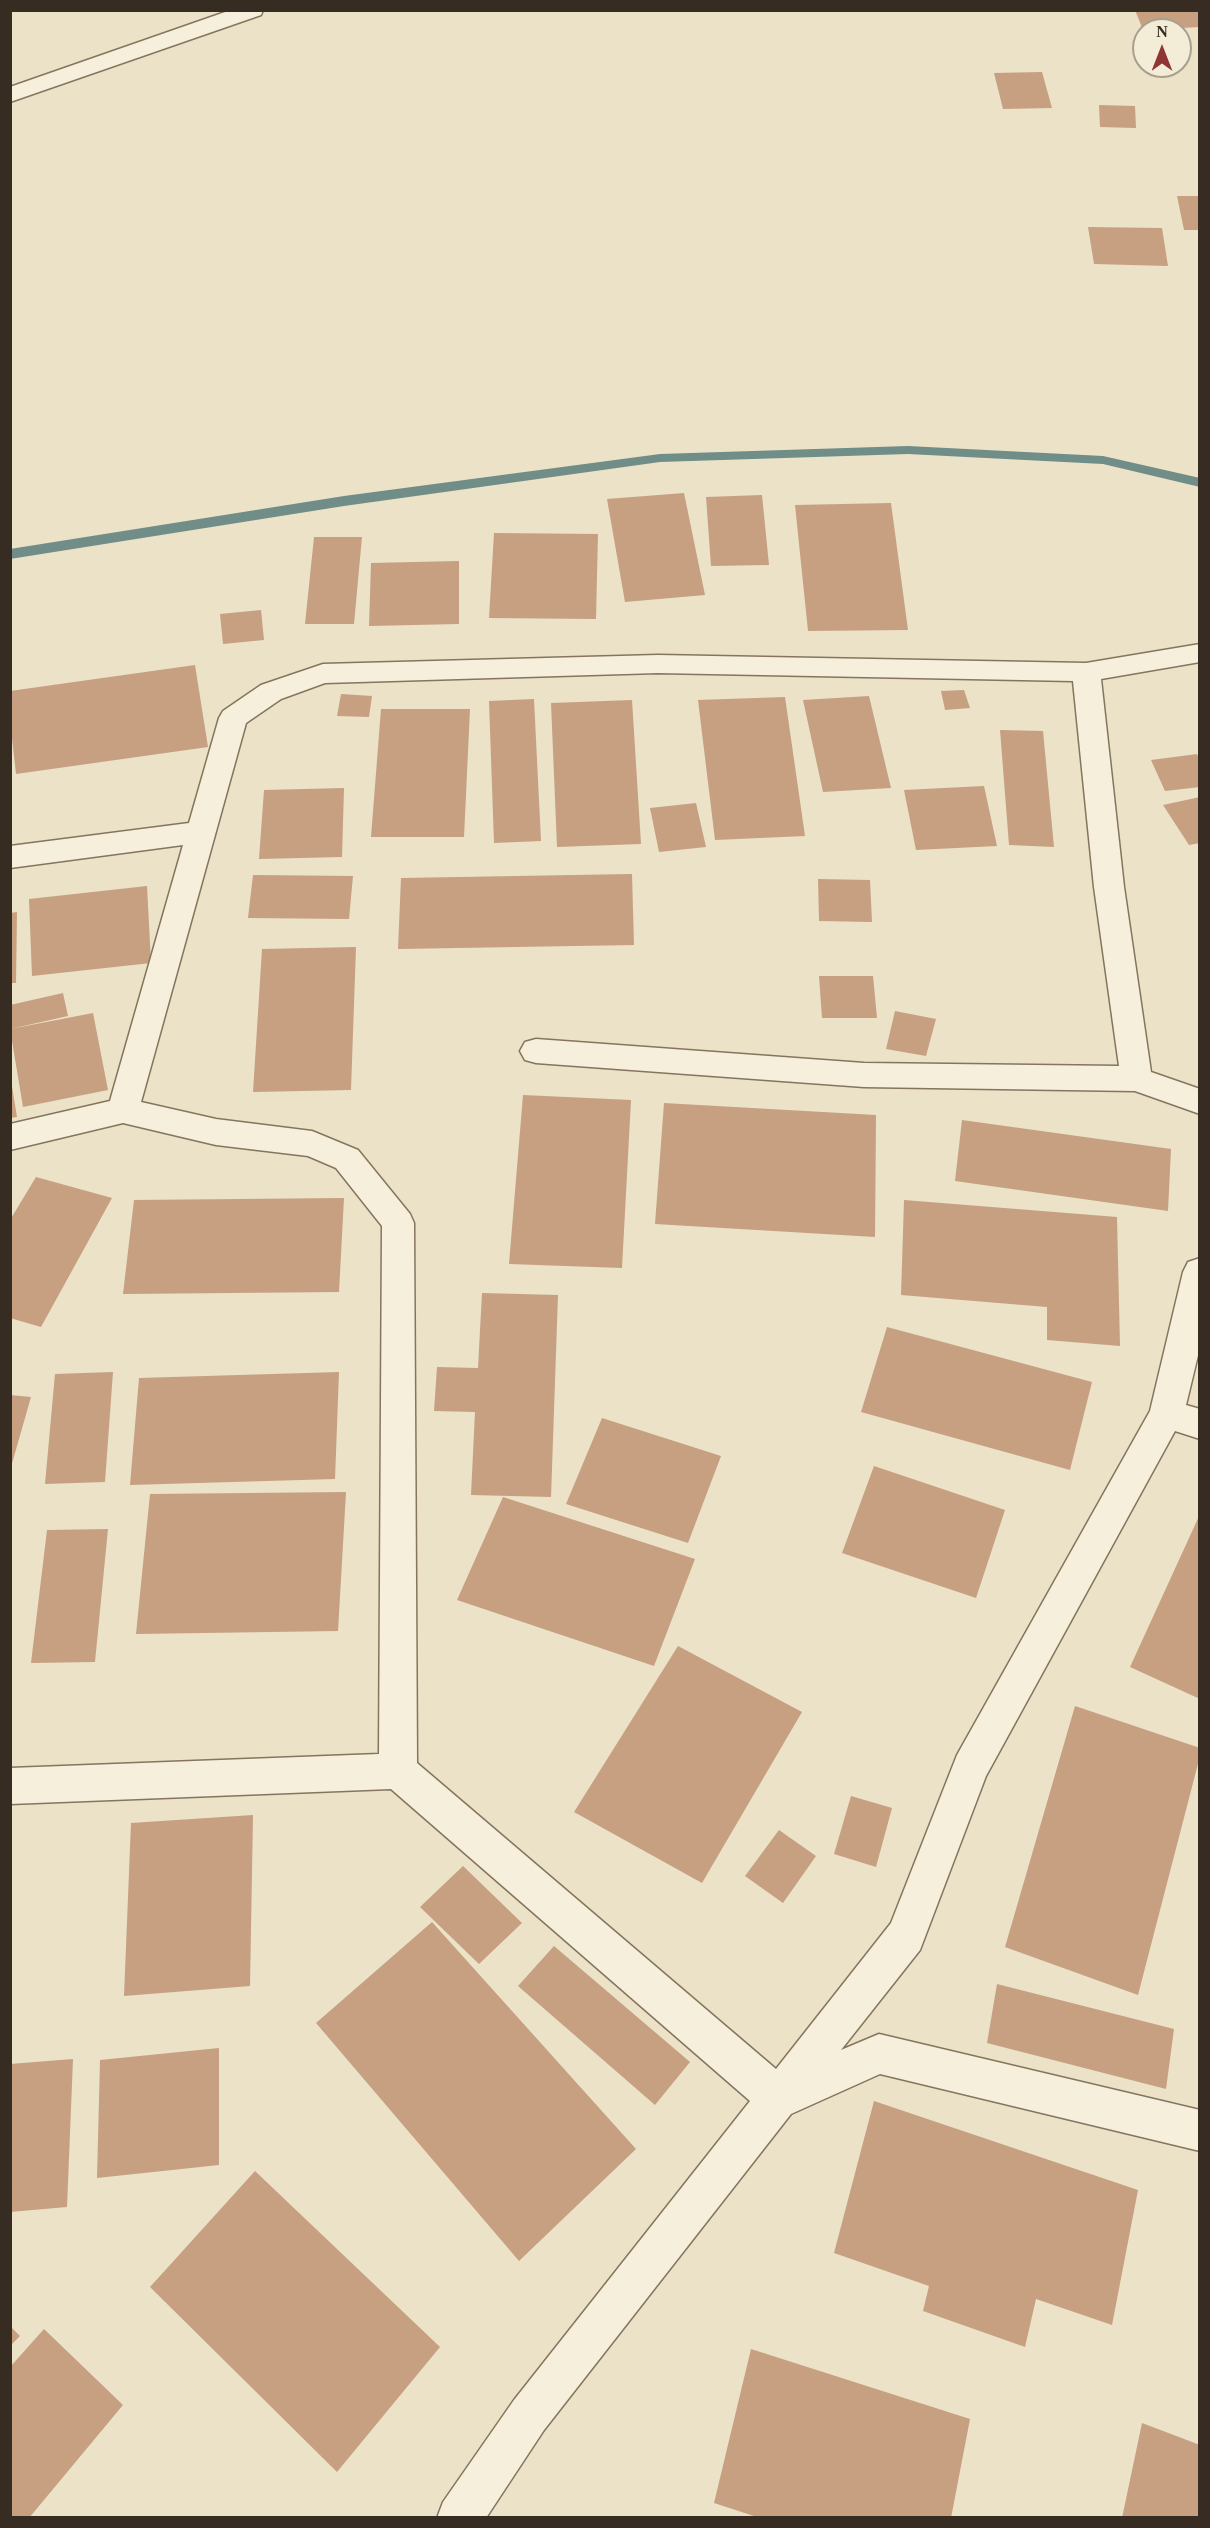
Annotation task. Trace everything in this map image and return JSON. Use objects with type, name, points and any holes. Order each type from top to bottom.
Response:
[{"type":"street","points":[[10,95],[253,10]]},
{"type":"street","points":[[123,1110],[233,718],[271,692],[324,674],[658,664],[1086,672],[1200,653]]},
{"type":"street","points":[[1086,672],[1109,886],[1136,1079]]},
{"type":"street","points":[[10,858],[201,832]]},
{"type":"street","points":[[536,1052],[864,1075],[1136,1079],[1200,1102]]},
{"type":"street","points":[[10,1137],[123,1110],[216,1132],[312,1143],[347,1159],[398,1223],[398,1771]]},
{"type":"street","points":[[459,2517],[529,2415],[906,1936],[970,1768],[1183,1419],[1200,1272]]},
{"type":"street","points":[[10,1786],[398,1771],[779,2099]]},
{"type":"street","points":[[779,2099],[879,2054],[1200,2131]]},
{"type":"building","points":[[1135,10],[1200,10],[1200,27],[1192,27],[1192,18],[1138,18]]},
{"type":"building","points":[[1042,72],[1052,108],[1003,109],[994,73]]},
{"type":"building","points":[[1099,105],[1135,106],[1136,128],[1100,127]]},
{"type":"building","points":[[1177,196],[1200,196],[1200,230],[1184,230]]},
{"type":"building","points":[[1088,227],[1162,228],[1168,266],[1094,264]]},
{"type":"building","points":[[684,493],[705,595],[625,602],[607,499]]},
{"type":"building","points":[[762,495],[769,565],[711,566],[706,497]]},
{"type":"building","points":[[891,503],[908,630],[808,631],[795,505]]},
{"type":"building","points":[[494,533],[598,534],[596,619],[489,618]]},
{"type":"building","points":[[314,537],[362,537],[354,624],[305,624]]},
{"type":"building","points":[[459,561],[459,624],[369,626],[371,563]]},
{"type":"building","points":[[261,610],[264,640],[223,644],[220,614]]},
{"type":"building","points":[[195,665],[208,747],[16,774],[10,721],[10,691]]},
{"type":"building","points":[[964,690],[970,708],[945,710],[941,691]]},
{"type":"building","points":[[341,694],[372,696],[369,717],[337,716]]},
{"type":"building","points":[[869,696],[891,788],[823,792],[803,700]]},
{"type":"building","points":[[785,697],[805,836],[715,840],[698,700]]},
{"type":"building","points":[[534,699],[541,841],[494,843],[489,701]]},
{"type":"building","points":[[632,700],[641,844],[557,847],[551,703]]},
{"type":"building","points":[[381,709],[470,709],[464,837],[371,837]]},
{"type":"building","points":[[1000,730],[1043,731],[1054,847],[1009,845]]},
{"type":"building","points":[[1197,754],[1200,760],[1200,787],[1165,791],[1151,760]]},
{"type":"building","points":[[984,786],[997,846],[916,850],[904,790]]},
{"type":"building","points":[[344,788],[342,857],[259,859],[264,790]]},
{"type":"building","points":[[1200,797],[1200,843],[1189,845],[1163,805]]},
{"type":"building","points":[[696,803],[706,847],[659,852],[650,808]]},
{"type":"building","points":[[632,874],[634,945],[398,949],[401,878]]},
{"type":"building","points":[[253,875],[353,876],[349,919],[248,918]]},
{"type":"building","points":[[818,879],[870,880],[872,922],[819,921]]},
{"type":"building","points":[[147,886],[151,963],[32,976],[29,899]]},
{"type":"building","points":[[17,912],[16,983],[10,983],[10,913]]},
{"type":"building","points":[[356,947],[351,1090],[253,1092],[262,949]]},
{"type":"building","points":[[819,976],[873,976],[877,1018],[822,1018]]},
{"type":"building","points":[[63,993],[68,1016],[10,1029],[10,1005]]},
{"type":"building","points":[[895,1011],[936,1019],[926,1056],[886,1049]]},
{"type":"building","points":[[93,1013],[108,1090],[23,1107],[10,1029]]},
{"type":"building","points":[[10,1074],[17,1117],[10,1118]]},
{"type":"building","points":[[523,1095],[631,1100],[622,1268],[509,1264]]},
{"type":"building","points":[[664,1103],[876,1115],[875,1237],[655,1224]]},
{"type":"building","points":[[962,1120],[1171,1149],[1168,1211],[955,1181]]},
{"type":"building","points":[[36,1177],[112,1198],[41,1327],[10,1318],[10,1220]]},
{"type":"building","points":[[344,1198],[339,1292],[123,1294],[134,1200]]},
{"type":"building","points":[[904,1200],[1117,1217],[1120,1346],[1047,1340],[1047,1307],[901,1295]]},
{"type":"building","points":[[482,1293],[558,1295],[551,1497],[471,1495],[475,1412],[434,1411],[437,1367],[478,1368]]},
{"type":"building","points":[[887,1327],[1092,1382],[1070,1470],[861,1412]]},
{"type":"building","points":[[113,1372],[105,1482],[45,1484],[55,1374]]},
{"type":"building","points":[[339,1372],[335,1479],[130,1485],[139,1378]]},
{"type":"building","points":[[10,1395],[31,1397],[11,1467],[10,1466]]},
{"type":"building","points":[[602,1418],[721,1456],[688,1543],[566,1504]]},
{"type":"building","points":[[874,1466],[1005,1510],[976,1598],[842,1553]]},
{"type":"building","points":[[346,1492],[338,1631],[136,1634],[150,1494]]},
{"type":"building","points":[[503,1497],[695,1559],[654,1666],[457,1600]]},
{"type":"building","points":[[1200,1514],[1200,1699],[1130,1667]]},
{"type":"building","points":[[108,1529],[95,1662],[31,1663],[47,1530]]},
{"type":"building","points":[[678,1646],[802,1712],[702,1883],[574,1812]]},
{"type":"building","points":[[1075,1706],[1200,1748],[1200,1756],[1138,1995],[1005,1947]]},
{"type":"building","points":[[851,1796],[892,1808],[876,1867],[834,1854]]},
{"type":"building","points":[[253,1815],[250,1986],[124,1996],[131,1823]]},
{"type":"building","points":[[779,1830],[816,1856],[783,1903],[745,1876]]},
{"type":"building","points":[[463,1866],[522,1923],[479,1964],[420,1907]]},
{"type":"building","points":[[432,1922],[636,2149],[519,2261],[316,2023]]},
{"type":"building","points":[[554,1946],[690,2062],[655,2105],[518,1986]]},
{"type":"building","points":[[997,1984],[1174,2029],[1166,2089],[987,2043]]},
{"type":"building","points":[[219,2048],[219,2165],[97,2178],[100,2060]]},
{"type":"building","points":[[73,2059],[67,2207],[10,2212],[10,2064]]},
{"type":"building","points":[[874,2101],[1138,2190],[1112,2325],[1036,2299],[1025,2347],[923,2311],[929,2286],[834,2253]]},
{"type":"building","points":[[255,2171],[440,2347],[337,2472],[150,2287]]},
{"type":"building","points":[[10,2326],[20,2336],[10,2346]]},
{"type":"building","points":[[44,2329],[123,2405],[29,2518],[10,2518],[10,2367]]},
{"type":"building","points":[[751,2349],[970,2419],[951,2518],[760,2518],[714,2503]]},
{"type":"building","points":[[1142,2423],[1200,2445],[1200,2518],[1122,2518]]},
{"type":"waterway","points":[[10,554],[344,501],[660,458],[908,450],[1103,460],[1200,483]]}]
